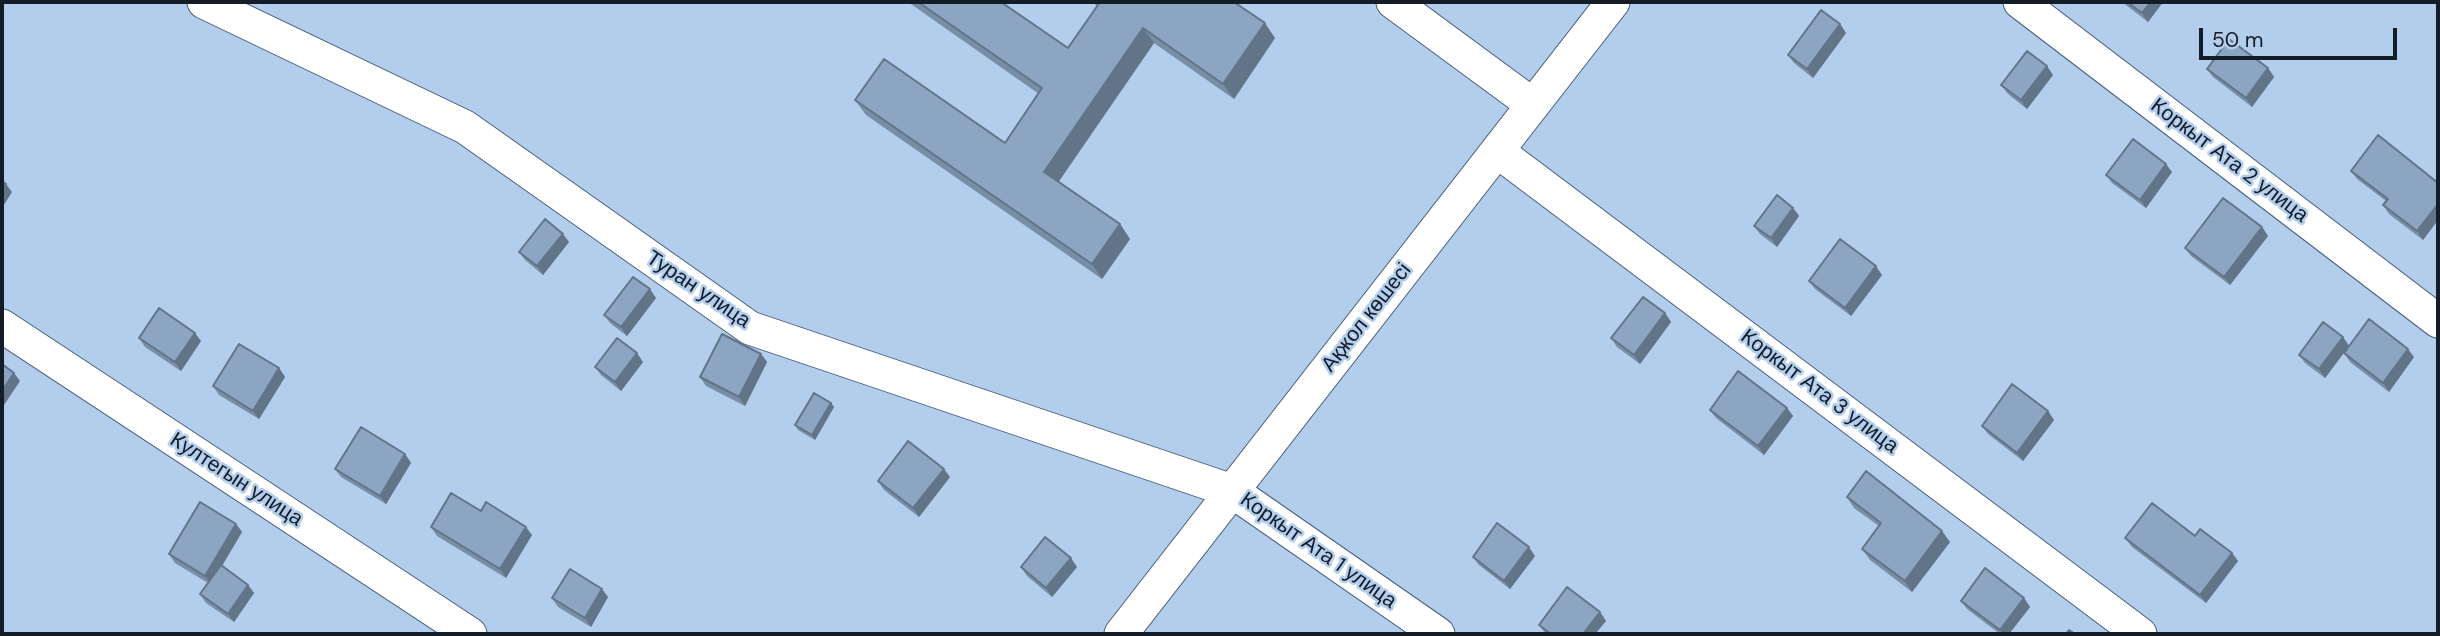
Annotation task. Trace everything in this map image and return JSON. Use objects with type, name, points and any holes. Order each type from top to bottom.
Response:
[{"type":"street","name":"Туран улица","points":[[204,2],[465,127],[750,328],[1232,491]]},
{"type":"street","points":[[1393,2],[1533,105]]},
{"type":"street","name":"Ақжол көшесі","points":[[1121,634],[1613,2]]},
{"type":"street","name":"Коркыт Ата 2 улица","points":[[2020,2],[2438,321]]},
{"type":"street","name":"Коркыт Ата 3 улица","points":[[1497,151],[2140,634]]},
{"type":"street","name":"Култегын улица","points":[[2,326],[470,634]]},
{"type":"street","name":"Коркыт Ата 1 улица","points":[[1232,491],[1438,634]]},
{"type":"building","points":[[918,2],[1001,2],[1068,48],[1100,2],[1234,2],[1265,23],[1223,84],[1143,28],[1044,172],[1120,224],[1092,264],[855,100],[884,59],[1005,143],[1042,88]]},
{"type":"building","points":[[2127,2],[2151,2],[2142,13]]},
{"type":"building","points":[[1821,10],[1840,24],[1807,69],[1788,55]]},
{"type":"building","points":[[2229,39],[2268,68],[2246,98],[2207,69]]},
{"type":"building","points":[[2027,51],[2047,66],[2021,100],[2001,85]]},
{"type":"building","points":[[2378,135],[2438,183],[2438,204],[2417,231],[2383,205],[2388,199],[2351,171]]},
{"type":"building","points":[[2133,139],[2166,164],[2140,200],[2106,175]]},
{"type":"building","points":[[1777,195],[1793,208],[1771,238],[1754,226]]},
{"type":"building","points":[[2223,198],[2262,227],[2224,277],[2185,248]]},
{"type":"building","points":[[545,219],[563,234],[537,266],[519,252]]},
{"type":"building","points":[[1840,239],[1876,266],[1845,308],[1809,281]]},
{"type":"building","points":[[633,277],[650,289],[621,327],[604,315]]},
{"type":"building","points":[[1643,297],[1665,313],[1634,355],[1611,338]]},
{"type":"building","points":[[159,308],[195,333],[175,362],[139,338]]},
{"type":"building","points":[[2369,319],[2408,349],[2383,383],[2344,353]]},
{"type":"building","points":[[2323,322],[2343,337],[2319,369],[2299,355]]},
{"type":"building","points":[[722,334],[761,354],[739,397],[700,377]]},
{"type":"building","points":[[617,338],[637,353],[615,382],[595,367]]},
{"type":"building","points":[[239,344],[279,368],[253,411],[213,386]]},
{"type":"building","points":[[2,364],[14,373],[2,391]]},
{"type":"building","points":[[1738,371],[1787,408],[1758,446],[1710,410]]},
{"type":"building","points":[[2012,384],[2048,411],[2017,453],[1982,426]]},
{"type":"building","points":[[814,393],[831,403],[812,435],[795,425]]},
{"type":"building","points":[[361,427],[405,454],[380,496],[335,469]]},
{"type":"building","points":[[908,441],[944,469],[913,508],[878,481]]},
{"type":"building","points":[[1866,471],[1942,531],[1905,581],[1862,549],[1881,523],[1847,497]]},
{"type":"building","points":[[451,493],[481,511],[486,502],[526,527],[500,569],[431,527]]},
{"type":"building","points":[[200,502],[236,524],[205,576],[169,554]]},
{"type":"building","points":[[2152,503],[2195,536],[2200,529],[2232,553],[2200,595],[2125,538]]},
{"type":"building","points":[[1497,523],[1529,547],[1504,581],[1473,557]]},
{"type":"building","points":[[1045,537],[1071,558],[1046,588],[1021,567]]},
{"type":"building","points":[[221,565],[248,585],[228,614],[200,594]]},
{"type":"building","points":[[1985,568],[2024,598],[2000,630],[1961,601]]},
{"type":"building","points":[[570,569],[602,589],[585,618],[552,598]]},
{"type":"building","points":[[1567,587],[1600,612],[1583,634],[1551,634],[1539,625]]}]
